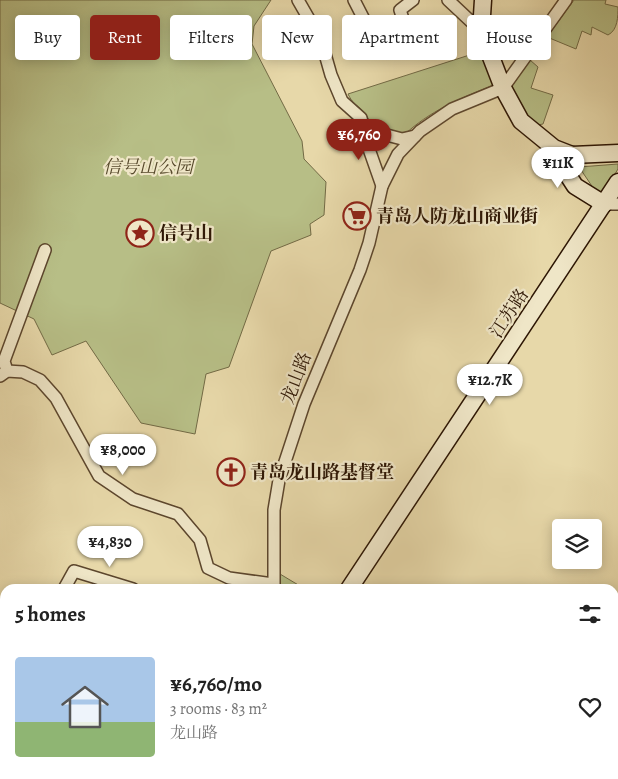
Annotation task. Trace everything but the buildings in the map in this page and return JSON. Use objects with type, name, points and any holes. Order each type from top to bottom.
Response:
[{"type":"main road","points":[[482,0],[482,15]]},
{"type":"main road","points":[[492,60],[503,88],[521,121],[568,162],[575,186],[611,204]]},
{"type":"main road","points":[[568,162],[618,153]]},
{"type":"main road","name":"江苏路","points":[[352,584],[611,204],[618,182]]},
{"type":"street","points":[[298,0],[321,40],[331,75],[342,101],[361,118],[382,186]]},
{"type":"street","points":[[354,0],[374,39],[405,25],[400,10],[413,0]]},
{"type":"street","points":[[448,0],[467,18]]},
{"type":"street","points":[[503,88],[566,0]]},
{"type":"street","name":"龙山路","points":[[273,584],[274,510],[281,473],[304,404],[360,270],[369,244],[382,186],[398,154],[415,136],[452,109],[503,88]]},
{"type":"street","points":[[364,129],[402,139],[415,136]]},
{"type":"street","points":[[45,250],[4,361],[4,373],[23,372],[40,380],[56,398],[99,476],[133,499],[178,514],[200,540],[208,568],[229,578],[262,584]]},
{"type":"street","points":[[67,584],[74,571],[117,584]]},
{"type":"green space","name":"信号山公园","points":[[0,0],[271,0],[254,26],[252,44],[302,141],[304,159],[326,182],[324,215],[310,224],[311,235],[271,251],[229,367],[206,374],[195,434],[141,423],[86,341],[52,355],[34,319],[0,303]]},
{"type":"green space","points":[[574,0],[606,0],[605,4],[618,7],[617,22],[611,33],[608,35],[592,27],[591,35],[582,31],[576,49],[551,39],[551,32]]},
{"type":"green space","points":[[467,56],[467,60],[485,60],[494,85],[435,112],[403,136],[371,128],[364,112],[348,94],[457,60]]},
{"type":"green space","points":[[530,60],[538,67],[531,88],[553,95],[543,124],[533,126],[510,89]]},
{"type":"green space","points":[[618,164],[618,169],[600,198],[579,167]]},
{"type":"green space","points":[[280,574],[297,584],[280,584]]},
{"type":"place","name":"青岛人防龙山商业街","points":[[357,216]]},
{"type":"place","name":"信号山","points":[[140,233]]},
{"type":"place","name":"青岛龙山路基督堂","points":[[231,472]]}]
